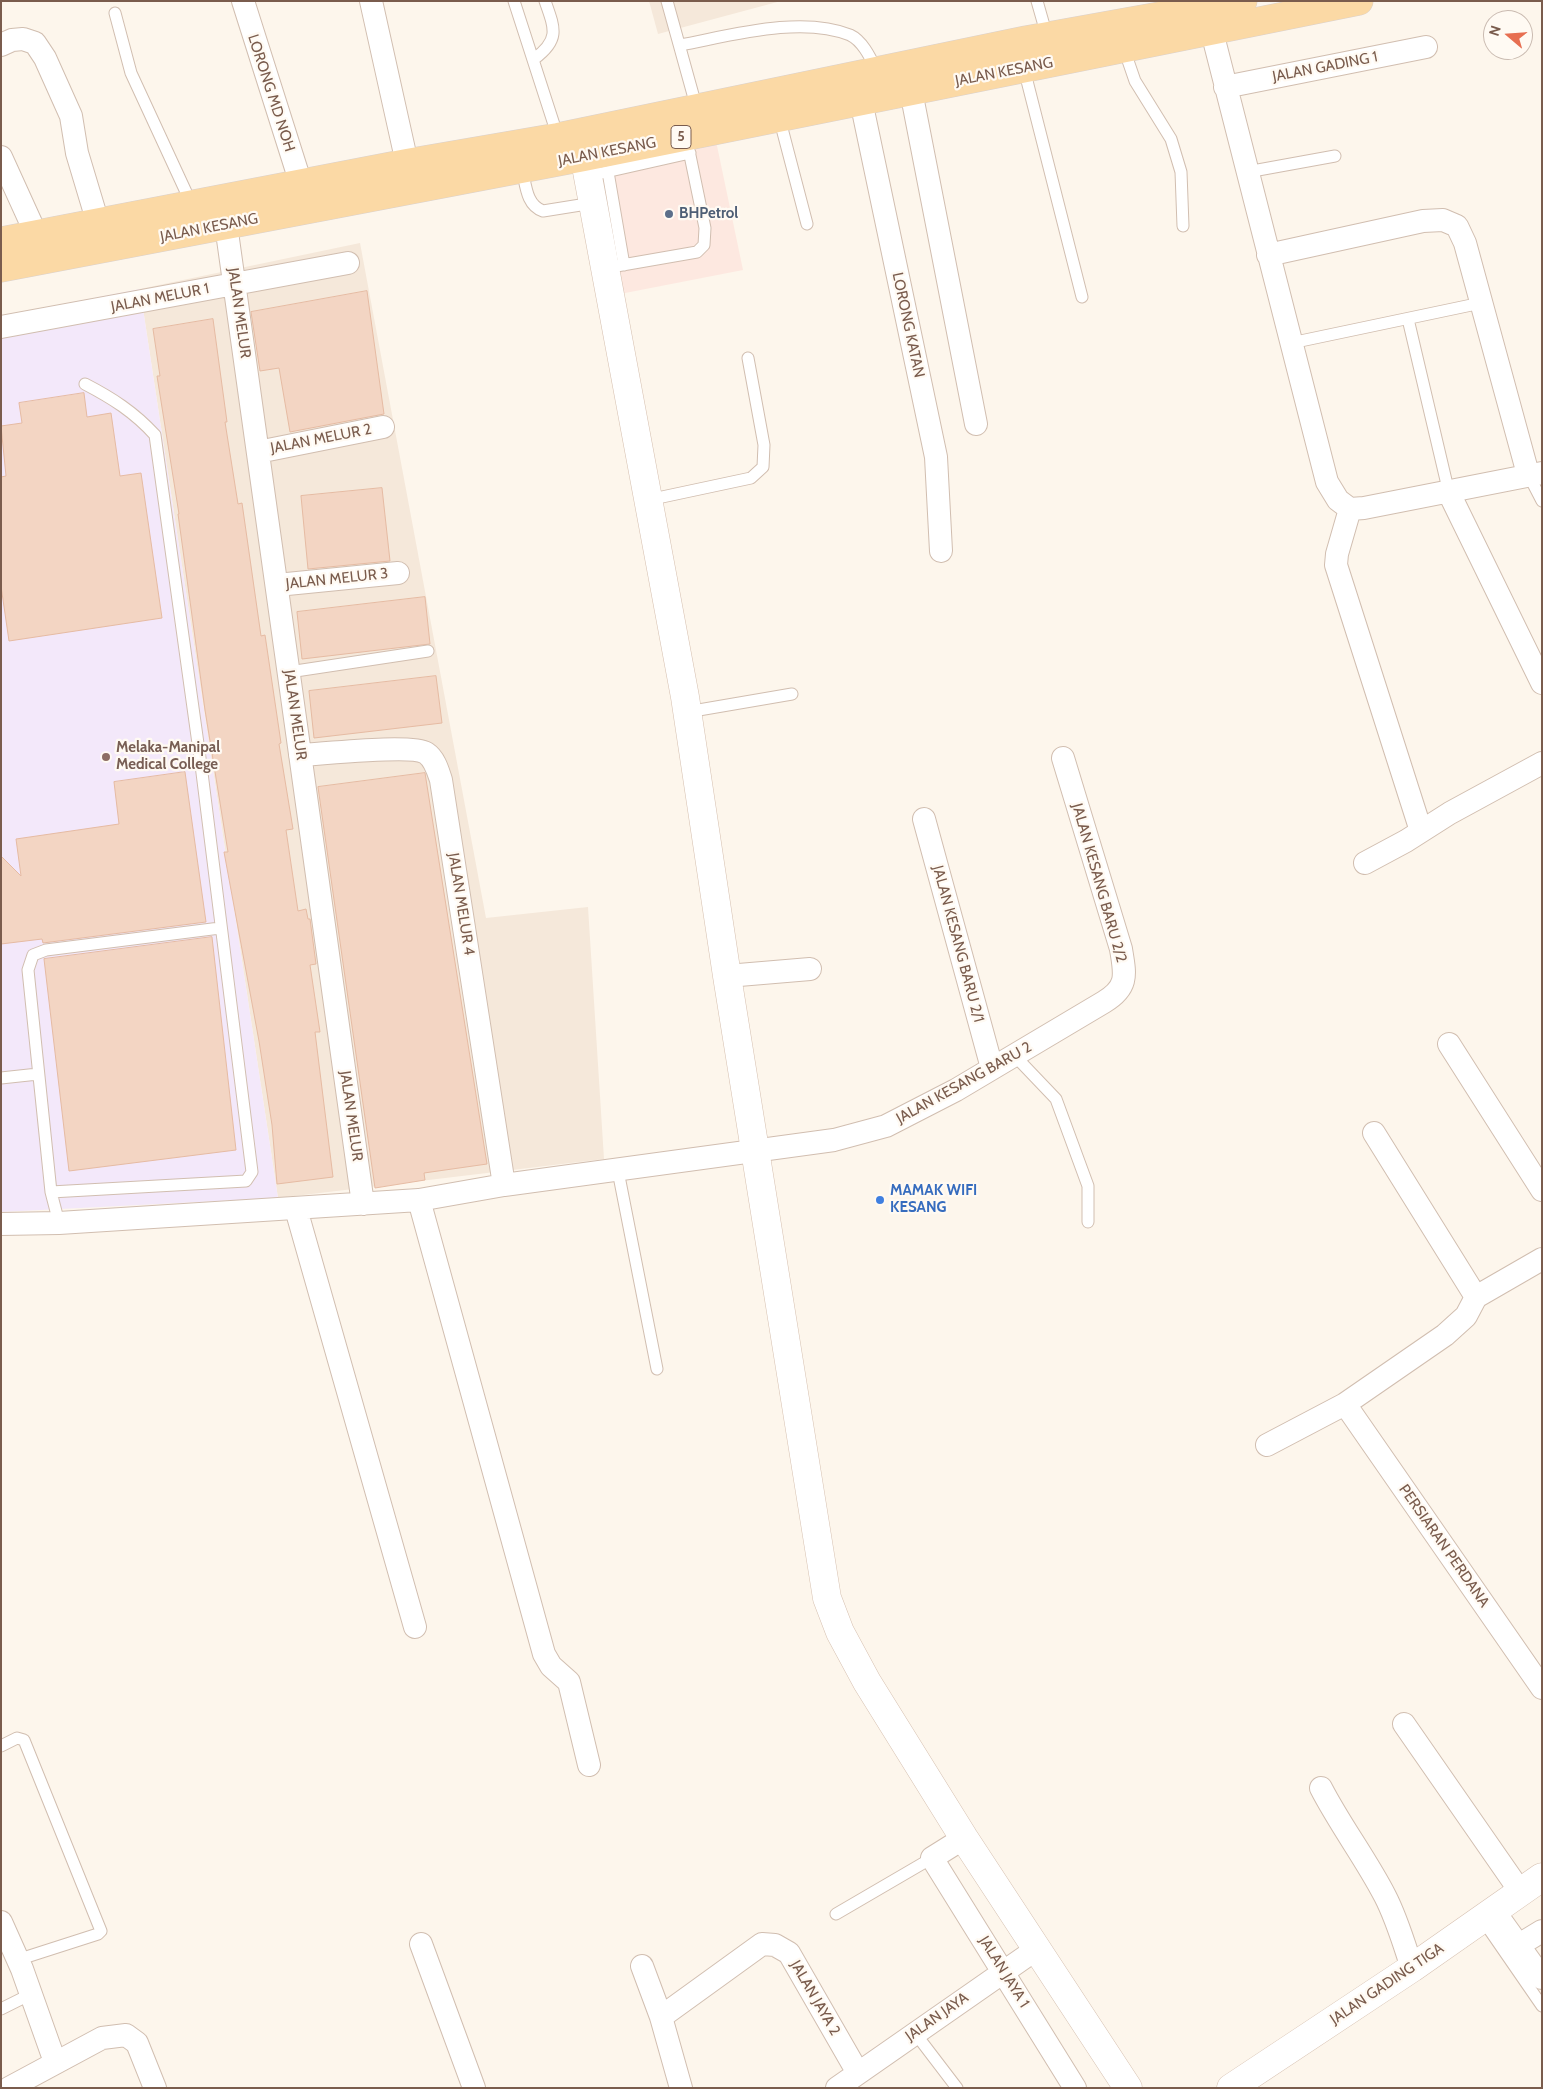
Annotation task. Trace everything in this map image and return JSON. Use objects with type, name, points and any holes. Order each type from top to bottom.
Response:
[{"type":"main road","name":"JALAN KESANG","points":[[1,268],[522,169],[579,150],[694,97],[1154,6],[1243,1]]},
{"type":"main road","name":"JALAN KESANG","points":[[1,241],[300,184],[402,140],[579,150],[688,145],[779,117],[1212,32],[1359,1]]},
{"type":"street","name":"LORONG MD NOH","points":[[242,1],[300,184]]},
{"type":"street","points":[[371,1],[402,140]]},
{"type":"street","points":[[1212,32],[1225,87],[1268,255],[1327,482],[1338,500],[1350,509],[1449,493],[1535,473],[1481,303],[1465,243],[1457,226],[1443,220],[1423,221],[1268,255]]},
{"type":"street","points":[[1,45],[12,40],[23,39],[35,44],[45,58],[71,116],[77,153],[98,223]]},
{"type":"street","name":"JALAN GADING 1","points":[[1225,87],[1426,47]]},
{"type":"street","points":[[911,91],[976,424]]},
{"type":"street","name":"LORONG KATAN","points":[[861,101],[936,458],[941,551]]},
{"type":"street","points":[[579,150],[593,203],[614,266],[648,500],[688,712],[727,976],[827,1598],[855,1663],[964,1838],[1038,1948],[1128,2088]]},
{"type":"street","points":[[1,156],[36,234]]},
{"type":"street","name":"JALAN MELUR","points":[[226,225],[363,1204]]},
{"type":"street","name":"JALAN MELUR 1","points":[[1,327],[348,263]]},
{"type":"street","name":"JALAN MELUR 2","points":[[258,452],[383,427]]},
{"type":"street","points":[[1449,493],[1542,683]]},
{"type":"street","points":[[1350,509],[1336,554],[1336,565],[1421,831]]},
{"type":"street","name":"JALAN MELUR 3","points":[[277,585],[398,573]]},
{"type":"street","name":"JALAN MELUR 4","points":[[300,755],[408,749],[426,753],[434,761],[441,780],[504,1185]]},
{"type":"street","name":"JALAN KESANG BARU 2/2","points":[[1063,758],[1121,949],[1125,978],[1116,995],[1104,1002]]},
{"type":"street","points":[[1365,863],[1542,763]]},
{"type":"street","name":"JALAN KESANG BARU 2/1","points":[[924,819],[992,1068]]},
{"type":"street","points":[[727,976],[810,970]]},
{"type":"street","name":"JALAN KESANG BARU 2","points":[[756,1152],[834,1140],[886,1126],[956,1090],[1104,1002]]},
{"type":"street","points":[[1449,1044],[1542,1190]]},
{"type":"street","points":[[1374,1133],[1476,1297]]},
{"type":"street","points":[[1,1224],[59,1223],[419,1200],[504,1185],[756,1152]]},
{"type":"street","points":[[419,1200],[544,1654],[551,1666],[569,1682],[589,1765]]},
{"type":"street","points":[[296,1209],[415,1627]]},
{"type":"street","points":[[1267,1445],[1345,1404],[1445,1335],[1466,1316],[1476,1297],[1542,1259]]},
{"type":"street","name":"PERSIARAN PERDANA","points":[[1345,1404],[1542,1688]]},
{"type":"street","points":[[1404,1724],[1531,1884]]},
{"type":"street","points":[[1321,1788],[1338,1820],[1385,1895],[1396,1918],[1412,1968]]},
{"type":"street","points":[[932,1858],[964,1838]]},
{"type":"street","name":"JALAN JAYA 1","points":[[932,1858],[1075,2088]]},
{"type":"street","name":"JALAN GADING TIGA","points":[[1246,2084],[1531,1884]]},
{"type":"street","points":[[1488,1915],[1519,1945],[1542,1978]]},
{"type":"street","points":[[1,1922],[55,2062]]},
{"type":"street","points":[[1519,1945],[1542,1932]]},
{"type":"street","points":[[421,1944],[474,2088]]},
{"type":"street","name":"JALAN JAYA 2","points":[[661,2017],[762,1944],[775,1945],[789,1953],[858,2072]]},
{"type":"street","name":"JALAN JAYA","points":[[837,2088],[1038,1948]]},
{"type":"street","points":[[642,1966],[661,2017],[681,2088]]},
{"type":"street","points":[[8,2088],[102,2038],[126,2035],[137,2043],[155,2088]]},
{"type":"lane","points":[[514,1],[548,100],[579,150],[614,266],[696,252],[704,245],[705,228],[688,145]]},
{"type":"lane","points":[[534,59],[547,50],[553,37],[554,24],[545,1]]},
{"type":"lane","points":[[667,1],[694,97]]},
{"type":"lane","points":[[1037,3],[1044,28]]},
{"type":"lane","points":[[114,13],[131,73],[192,205]]},
{"type":"lane","points":[[680,45],[779,28],[814,28],[851,35],[872,62]]},
{"type":"lane","points":[[1124,49],[1135,81],[1171,139],[1181,172],[1183,226]]},
{"type":"lane","points":[[1024,69],[1082,297]]},
{"type":"lane","points":[[779,117],[807,224]]},
{"type":"lane","points":[[1247,172],[1335,156]]},
{"type":"lane","points":[[522,169],[530,203],[536,209],[543,211],[593,203]]},
{"type":"lane","points":[[1291,344],[1481,303]]},
{"type":"lane","points":[[1408,319],[1449,493]]},
{"type":"lane","points":[[648,500],[751,478],[763,467],[764,445],[748,358]]},
{"type":"lane","points":[[51,1192],[246,1181],[252,1172],[199,755],[155,435],[140,418],[118,401],[84,384]]},
{"type":"lane","points":[[1535,473],[1542,501]]},
{"type":"lane","points":[[289,672],[428,651]]},
{"type":"lane","points":[[688,712],[792,694]]},
{"type":"lane","points":[[59,1223],[51,1192],[38,1074],[28,970],[33,955],[46,950],[220,928]]},
{"type":"lane","points":[[1014,1055],[1056,1099],[1088,1186],[1088,1222]]},
{"type":"lane","points":[[1,1078],[38,1074]]},
{"type":"lane","points":[[618,1171],[657,1369]]},
{"type":"lane","points":[[1,1746],[17,1738],[24,1740],[101,1931],[98,1934],[17,1960]]},
{"type":"lane","points":[[836,1914],[932,1858]]},
{"type":"lane","points":[[1488,1915],[1542,2006]]},
{"type":"lane","points":[[1,2009],[30,1994]]},
{"type":"lane","points":[[915,2033],[957,2088]]},
{"type":"shaded area","points":[[649,1],[781,1],[658,34]]},
{"type":"shaded area","points":[[716,141],[743,270],[620,294],[599,167]]},
{"type":"shaded area","points":[[360,243],[486,918],[588,907],[604,1159],[278,1198],[140,289]]},
{"type":"shaded area","name":"Melaka-Manipal Medical College","points":[[140,289],[278,1198],[1,1212],[1,316]]},
{"type":"building","points":[[367,291],[384,414],[290,432],[279,368],[260,371],[251,312]]},
{"type":"building","points":[[213,319],[227,422],[225,422],[238,504],[242,503],[261,636],[265,635],[281,743],[279,744],[293,829],[286,830],[298,911],[306,909],[308,919],[310,919],[316,964],[310,965],[320,1032],[315,1032],[333,1177],[277,1184],[272,1125],[259,1041],[224,852],[228,852],[205,710],[179,514],[157,376],[160,376],[153,329]]},
{"type":"building","points":[[84,393],[87,417],[111,413],[120,476],[141,473],[162,618],[9,641],[1,586],[1,477],[6,476],[1,426],[22,423],[19,403]]},
{"type":"building","points":[[382,488],[390,561],[308,569],[301,496]]},
{"type":"building","points":[[425,597],[430,644],[302,659],[297,612]]},
{"type":"building","points":[[436,676],[442,723],[314,738],[309,691]]},
{"type":"building","points":[[185,772],[206,922],[43,943],[42,939],[1,944],[1,856],[21,876],[16,839],[119,824],[114,782]]},
{"type":"building","points":[[425,773],[487,1164],[424,1173],[425,1180],[375,1188],[318,787]]},
{"type":"building","points":[[212,937],[236,1150],[69,1171],[44,959]]},
{"type":"place","name":"BHPetrol","points":[[669,214]]},
{"type":"place","name":"Melaka-Manipal Medical College","points":[[106,757]]},
{"type":"place","name":"MAMAK WIFI KESANG","points":[[880,1200]]}]
